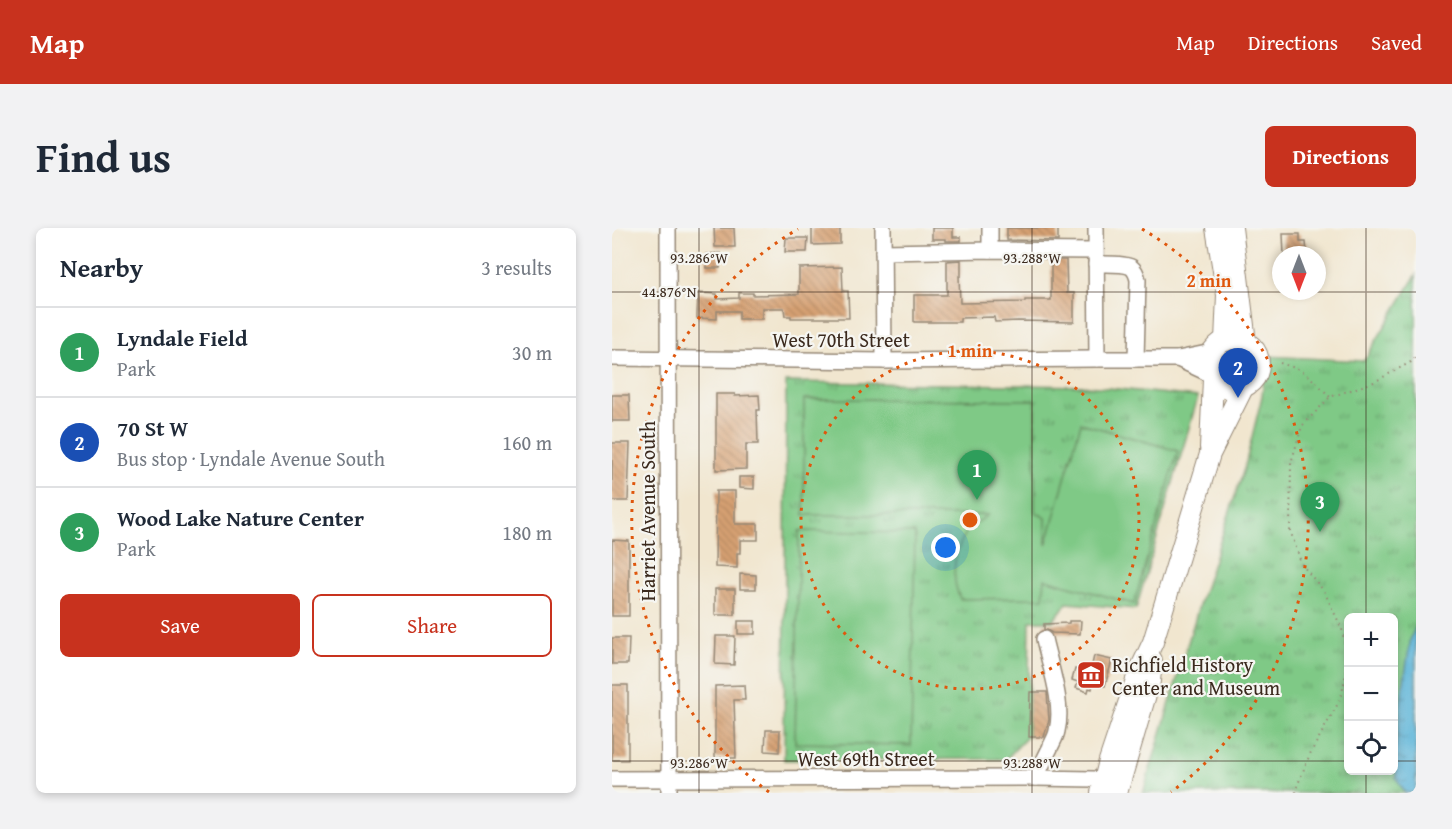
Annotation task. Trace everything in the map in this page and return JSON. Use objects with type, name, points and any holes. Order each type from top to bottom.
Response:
[{"type":"main road","points":[[1210,454],[1212,376],[1209,360],[1218,346],[1227,295],[1216,228]]},
{"type":"main road","points":[[1232,228],[1246,342]]},
{"type":"main road","points":[[1212,376],[1219,385],[1235,390],[1250,384],[1258,370],[1257,354],[1246,342],[1232,339],[1218,346]]},
{"type":"main road","points":[[1110,788],[1150,681],[1153,642],[1210,454],[1243,388]]},
{"type":"street","name":"Harriet Avenue South","points":[[668,228],[669,786]]},
{"type":"street","points":[[883,228],[884,361]]},
{"type":"street","points":[[990,228],[990,250]]},
{"type":"street","points":[[1096,228],[1097,359]]},
{"type":"street","points":[[883,252],[990,250],[1096,257],[1132,267],[1138,280],[1136,359]]},
{"type":"street","name":"West 70th Street","points":[[612,358],[884,361],[1178,359],[1218,346]]},
{"type":"street","name":"West 70th Street","points":[[1178,359],[1212,376]]},
{"type":"street","points":[[1036,778],[1058,731],[1059,709],[1044,639]]},
{"type":"street","name":"West 69th Street","points":[[612,779],[669,786],[1001,786],[1036,778],[1093,779],[1110,788]]},
{"type":"path","points":[[1296,793],[1310,754],[1341,698],[1348,664],[1342,629],[1324,591],[1302,565],[1290,530],[1291,463],[1302,426],[1330,397],[1374,382],[1411,362],[1416,356]]},
{"type":"path","points":[[1280,363],[1301,370],[1317,382],[1330,397]]},
{"type":"green space","points":[[1416,275],[1416,793],[1143,793],[1201,599],[1245,466],[1262,396],[1266,356],[1364,361]]},
{"type":"green space","points":[[786,382],[1088,386],[1198,397],[1136,609],[1067,603],[1053,621],[1030,621],[1028,736],[1006,759],[784,760]]},
{"type":"green space","points":[[804,399],[1035,400],[1035,512],[1046,518],[1046,545],[1081,423],[1178,451],[1134,604],[1045,579],[1043,598],[960,599],[954,573],[958,551],[967,531],[988,515],[804,515]]},
{"type":"green space","points":[[799,531],[915,533],[911,745],[795,743]]},
{"type":"water","points":[[1416,626],[1416,793],[1405,793],[1396,775],[1398,775],[1398,726],[1411,637]]},
{"type":"building","points":[[714,228],[734,228],[735,247],[715,247]]},
{"type":"building","points":[[812,228],[840,228],[840,244],[812,245]]},
{"type":"building","points":[[932,228],[953,228],[953,237],[961,237],[961,241],[932,239]]},
{"type":"building","points":[[1007,228],[1058,228],[1058,241],[1007,240]]},
{"type":"building","points":[[1283,234],[1300,234],[1300,242],[1306,242],[1306,246],[1284,246]]},
{"type":"building","points":[[786,238],[808,238],[807,252],[785,252]]},
{"type":"building","points":[[720,253],[720,268],[707,268],[706,254]]},
{"type":"building","points":[[961,260],[960,303],[1051,300],[1051,260],[1066,260],[1067,293],[1074,293],[1074,322],[995,322],[994,317],[960,318],[960,322],[914,322],[914,295],[947,295],[947,261]]},
{"type":"building","points":[[842,267],[843,291],[848,291],[849,318],[791,318],[791,316],[785,316],[784,308],[762,308],[762,319],[739,319],[739,311],[717,311],[717,319],[697,318],[698,293],[717,294],[717,299],[739,298],[739,293],[799,294],[799,268]]},
{"type":"building","points":[[716,394],[759,395],[758,444],[746,444],[746,469],[716,470]]},
{"type":"building","points":[[612,395],[629,395],[630,421],[612,421]]},
{"type":"building","points":[[612,443],[630,443],[628,501],[612,501]]},
{"type":"building","points":[[739,477],[754,477],[754,489],[739,488]]},
{"type":"building","points":[[716,491],[735,491],[735,524],[758,524],[758,540],[740,540],[737,568],[715,567]]},
{"type":"building","points":[[612,540],[629,541],[629,616],[612,616]]},
{"type":"building","points":[[740,574],[756,575],[756,589],[740,589]]},
{"type":"building","points":[[715,589],[735,589],[735,615],[715,615]]},
{"type":"building","points":[[738,621],[755,621],[755,634],[738,634]]},
{"type":"building","points":[[1069,621],[1081,621],[1080,634],[1052,633],[1044,630],[1044,624],[1069,623]]},
{"type":"building","points":[[716,636],[735,636],[734,665],[715,664]]},
{"type":"building","points":[[612,638],[629,638],[628,664],[612,664]]},
{"type":"building","name":"Richfield History Center and Museum","points":[[1094,656],[1112,660],[1105,686],[1093,683],[1092,689],[1089,688],[1088,692],[1076,688],[1078,682],[1072,680],[1075,669],[1080,671],[1081,667],[1091,669]]},
{"type":"building","points":[[612,685],[628,685],[628,760],[612,760]]},
{"type":"building","points":[[744,685],[745,700],[734,700],[736,758],[715,758],[715,686]]},
{"type":"building","points":[[1030,692],[1047,692],[1049,720],[1044,737],[1029,737]]},
{"type":"building","points":[[766,730],[780,730],[779,752],[765,751]]},
{"type":"place","name":"70 St W","points":[[1238,398]]},
{"type":"place","name":"Lyndale Field","points":[[977,500]]},
{"type":"place","name":"Wood Lake Nature Center","points":[[1320,532]]},
{"type":"place","name":"Richfield History Center and Museum","points":[[1091,675]]}]
